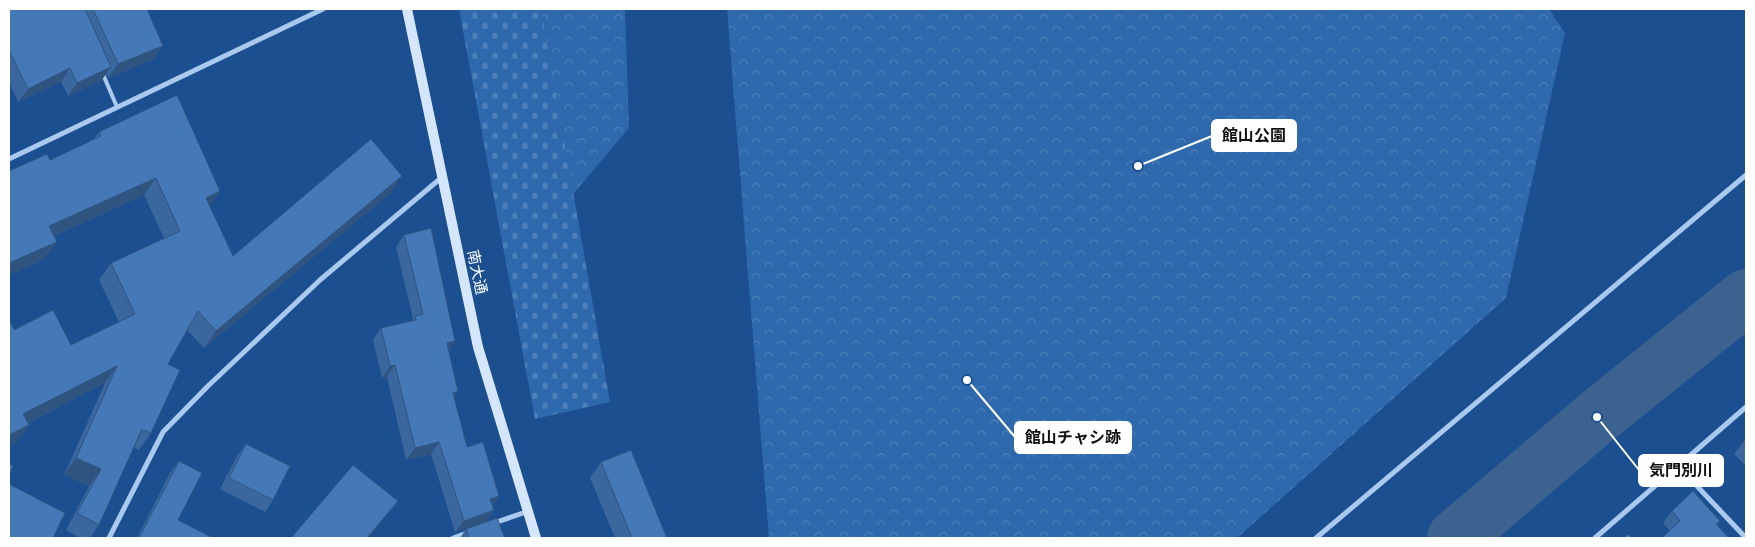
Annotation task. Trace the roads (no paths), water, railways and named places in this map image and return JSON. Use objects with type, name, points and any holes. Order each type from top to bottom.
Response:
[{"type":"street","points":[[9,159],[323,9]]},
{"type":"street","name":"南大通","points":[[407,9],[478,347],[526,512],[536,538]]},
{"type":"street","points":[[1316,538],[1746,175]]},
{"type":"street","points":[[109,538],[163,432],[208,386],[313,287],[441,178]]},
{"type":"street","points":[[1595,538],[1746,407]]},
{"type":"street","points":[[1678,466],[1746,538]]},
{"type":"street","points":[[489,525],[526,512]]},
{"type":"street","points":[[453,538],[471,532]]},
{"type":"lane","points":[[101,71],[117,107]]},
{"type":"waterway","points":[[1455,538],[1597,417],[1746,297]]},
{"type":"place","name":"館山公園","points":[[1138,166]]},
{"type":"place","name":"館山チャシ跡","points":[[967,380]]},
{"type":"place","name":"気門別川","points":[[1597,417]]}]
